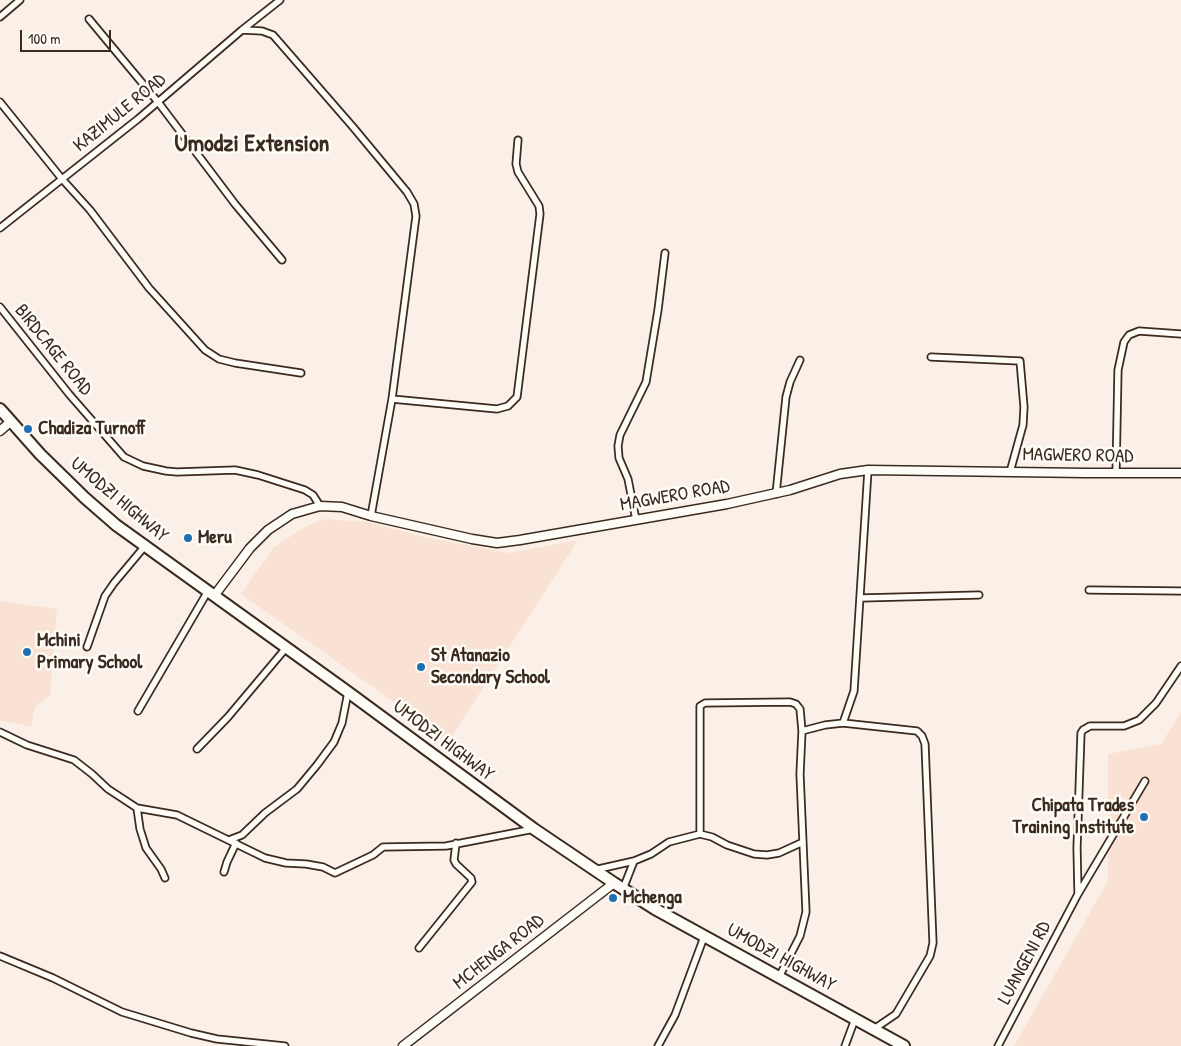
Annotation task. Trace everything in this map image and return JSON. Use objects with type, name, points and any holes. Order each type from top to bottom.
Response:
[{"type":"highway","name":"UMODZI HIGHWAY","points":[[0,409],[40,454],[116,525],[534,829],[623,889],[704,937],[904,1046]]},
{"type":"street","points":[[0,17],[20,0]]},
{"type":"street","name":"KAZIMULE ROAD","points":[[0,228],[158,102],[280,0]]},
{"type":"street","points":[[89,19],[158,102],[235,204],[282,260]]},
{"type":"street","points":[[242,30],[262,31],[273,35],[365,141],[407,192],[414,204],[416,216],[392,398],[372,516]]},
{"type":"street","points":[[0,102],[62,179],[90,210],[149,288],[205,350],[219,359],[235,363],[301,372]]},
{"type":"street","points":[[392,398],[497,409],[508,406],[517,397],[540,214],[539,206],[518,172],[516,164],[518,140]]},
{"type":"street","points":[[636,520],[628,480],[619,458],[618,446],[620,435],[646,382],[665,253]]},
{"type":"street","name":"BIRDCAGE ROAD","points":[[0,307],[69,394],[124,457],[143,466],[166,471],[235,470],[258,475],[305,490],[313,495],[320,506]]},
{"type":"street","points":[[1116,473],[1118,370],[1124,342],[1129,335],[1139,331],[1181,334]]},
{"type":"street","points":[[931,356],[1020,361],[1024,407],[1023,425],[1010,472]]},
{"type":"street","points":[[776,494],[786,397],[790,382],[800,360]]},
{"type":"street","points":[[0,431],[10,422]]},
{"type":"street","points":[[843,723],[854,692],[868,470]]},
{"type":"street","name":"MAGWERO ROAD","points":[[211,594],[268,530],[292,514],[320,506],[342,507],[372,516],[497,543],[727,504],[776,494],[840,474],[868,470],[1181,473]]},
{"type":"street","points":[[86,647],[105,596],[145,546]]},
{"type":"street","points":[[1088,590],[1181,591]]},
{"type":"street","points":[[138,711],[211,594]]},
{"type":"street","points":[[860,598],[979,595]]},
{"type":"street","points":[[197,749],[228,717],[286,648]]},
{"type":"street","name":"LUANGENI RD","points":[[1078,894],[1077,848],[1081,733],[1090,726],[1129,725],[1139,720],[1156,703],[1181,666]]},
{"type":"street","points":[[229,840],[242,835],[265,813],[297,790],[334,742],[342,722],[348,692]]},
{"type":"street","points":[[700,834],[700,706],[705,703],[790,702],[796,704],[800,709],[802,731],[800,774],[806,912],[800,936],[779,977]]},
{"type":"street","points":[[802,731],[824,725],[843,723],[918,731],[925,744],[934,943],[930,956],[896,1014],[874,1029]]},
{"type":"street","points":[[0,732],[27,746],[74,760],[108,789],[137,808],[177,815],[265,858],[286,863],[323,867],[334,873],[352,863],[373,855],[383,847],[428,848],[446,846],[534,829]]},
{"type":"street","name":"LUANGENI RD","points":[[998,1046],[1078,894],[1145,781]]},
{"type":"street","points":[[137,808],[140,829],[146,848],[165,878]]},
{"type":"street","points":[[594,870],[634,861],[651,854],[668,842],[700,834],[712,836],[727,845],[754,854],[767,855],[779,853],[803,842]]},
{"type":"street","points":[[224,872],[236,843]]},
{"type":"street","points":[[419,948],[472,882],[471,878],[454,860],[456,843]]},
{"type":"street","points":[[623,889],[634,861]]},
{"type":"street","name":"MCHENGA ROAD","points":[[403,1046],[614,883]]},
{"type":"street","points":[[658,1046],[675,1015],[704,937]]},
{"type":"street","points":[[0,956],[53,978],[122,1012],[217,1039],[285,1046]]},
{"type":"street","points":[[845,1046],[855,1019]]},
{"type":"shaded area","name":"St Atanazio Secondary School","points":[[325,519],[368,522],[424,537],[510,553],[578,540],[449,741],[241,594],[273,548],[306,526]]},
{"type":"shaded area","name":"Mchini Primary School","points":[[0,601],[57,609],[50,696],[35,707],[31,727],[0,720]]},
{"type":"shaded area","name":"Chipata Trades Training Institute","points":[[1181,712],[1181,1046],[1014,1046],[1108,881],[1108,754],[1161,744]]},
{"type":"place","name":"Chadiza Turnoff","points":[[28,429]]},
{"type":"place","name":"Meru","points":[[188,538]]},
{"type":"place","name":"Mchini Primary School","points":[[27,652]]},
{"type":"place","name":"St Atanazio Secondary School","points":[[421,667]]},
{"type":"place","name":"Chipata Trades Training Institute","points":[[1144,817]]},
{"type":"place","name":"Mchenga","points":[[613,898]]},
{"type":"district","name":"Umodzi Extension","points":[[252,145]]}]
